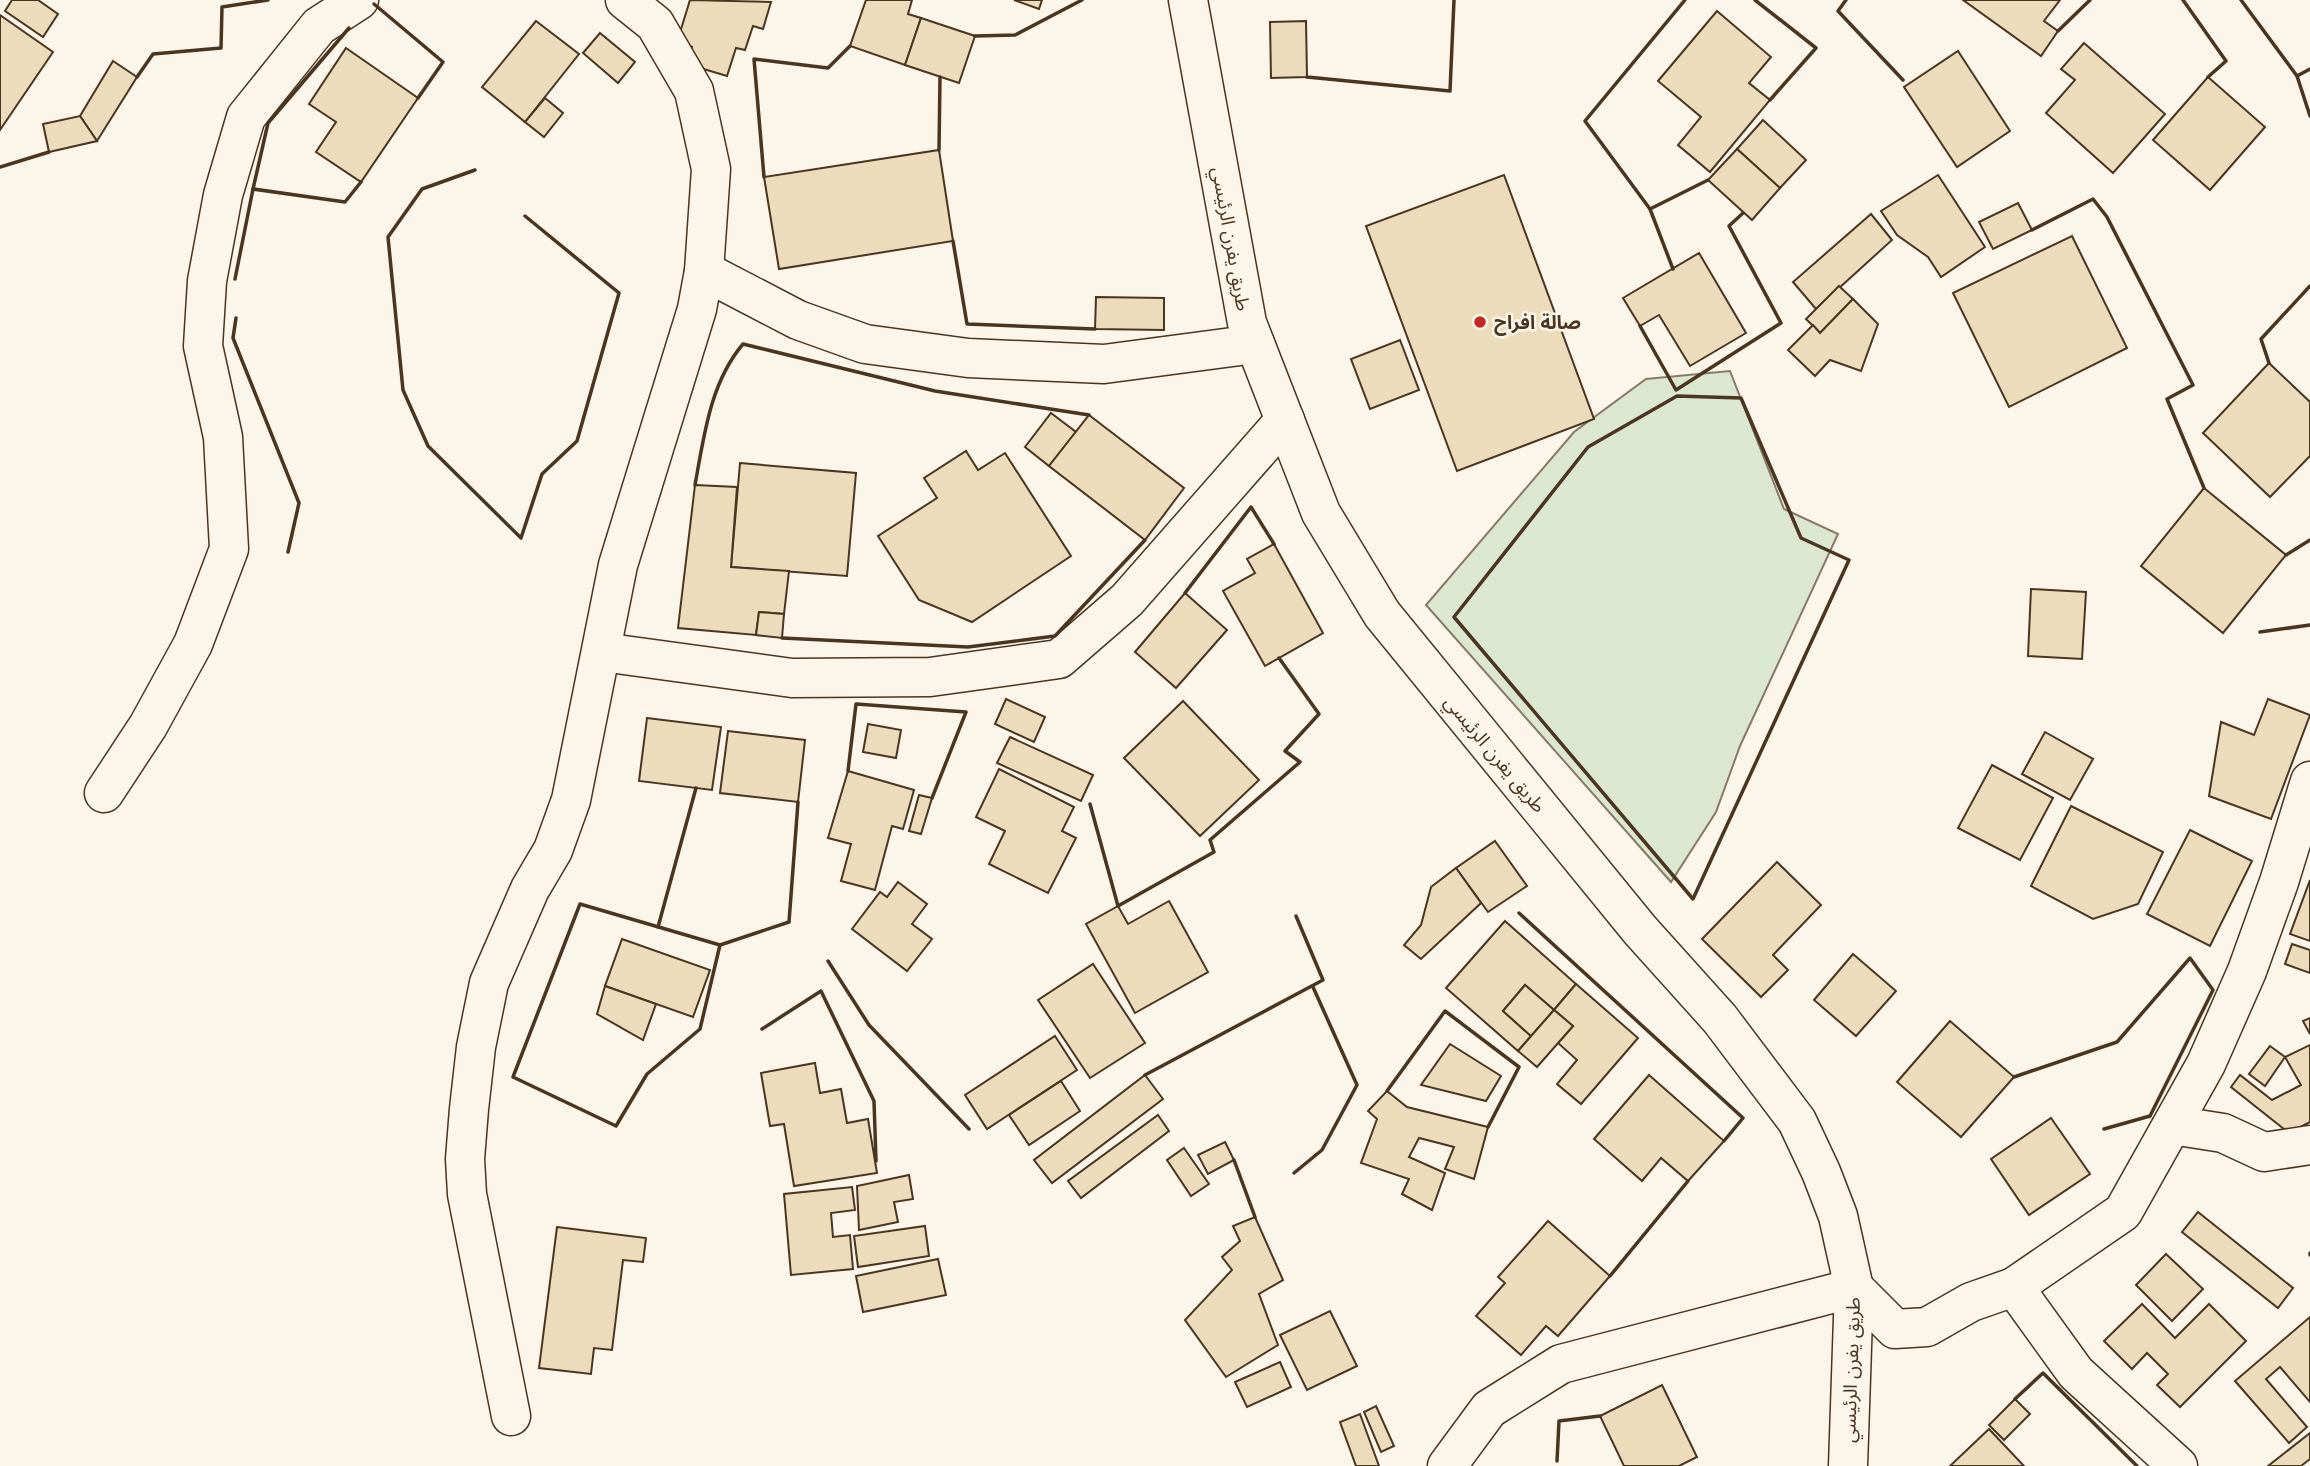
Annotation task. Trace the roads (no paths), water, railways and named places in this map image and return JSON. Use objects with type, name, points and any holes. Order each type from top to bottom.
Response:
[{"type":"street","points":[[104,793],[148,726],[193,644],[229,549],[223,438],[203,346],[209,268],[223,195],[246,117],[319,26],[359,0]]},
{"type":"street","points":[[511,1416],[467,1194],[465,1159],[476,1047],[489,982],[530,889],[553,850],[571,800],[618,565],[697,309],[704,271],[711,169],[694,92],[655,24],[625,0]]},
{"type":"street","name":"طريق يفرن الرئيسي","points":[[1188,0],[1247,323],[1321,513],[1382,614],[1640,930],[1720,1019],[1797,1121],[1839,1216],[1854,1288],[1848,1466]]},
{"type":"street","points":[[704,271],[798,320],[865,344],[968,358],[1104,364],[1255,344]]},
{"type":"street","points":[[602,652],[792,678],[930,677],[1059,659],[1127,600],[1285,420]]},
{"type":"street","points":[[1447,1466],[1489,1409],[1561,1364],[1854,1288],[1895,1329],[1927,1327],[1971,1302],[2014,1287],[2123,1212],[2206,1064],[2247,971],[2279,882],[2310,781]]},
{"type":"street","points":[[2172,1125],[2223,1133],[2264,1152],[2310,1145]]},
{"type":"street","points":[[2014,1287],[2076,1373],[2178,1466]]},
{"type":"place","name":"صالة افراح","points":[[1480,322]]}]
